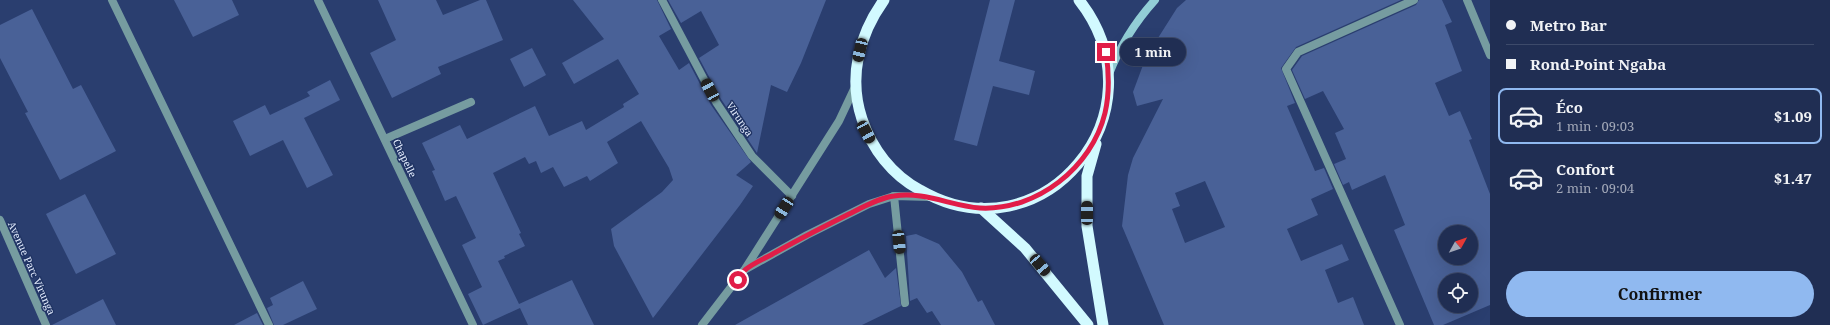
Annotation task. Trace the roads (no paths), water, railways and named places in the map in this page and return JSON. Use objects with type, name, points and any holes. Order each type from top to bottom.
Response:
[{"type":"highway","points":[[884,0],[874,15],[863,37],[857,62],[855,87],[859,110],[864,125],[878,152],[898,175],[910,185],[930,197],[955,205],[981,208],[1004,206],[1025,201],[1046,191],[1064,178],[1080,162],[1099,131]]},
{"type":"highway","points":[[1079,0],[1089,12],[1099,31],[1106,52],[1109,74],[1109,94],[1087,176],[1087,226],[1103,325]]},
{"type":"highway","points":[[981,208],[1025,248],[1088,325]]},
{"type":"main road","points":[[1109,74],[1119,49],[1141,16],[1155,0]]},
{"type":"street","points":[[112,0],[269,325]]},
{"type":"street","name":"Chapelle","points":[[318,0],[473,325]]},
{"type":"street","name":"Virunga","points":[[662,0],[716,102],[752,156],[792,196]]},
{"type":"street","points":[[1400,325],[1286,69],[1298,52],[1414,0]]},
{"type":"street","points":[[1467,0],[1490,55]]},
{"type":"street","points":[[702,325],[745,269],[792,196],[839,121],[855,87]]},
{"type":"street","points":[[385,139],[470,102]]},
{"type":"street","points":[[745,269],[807,235],[869,204],[894,196],[930,197]]},
{"type":"street","points":[[894,196],[905,303]]},
{"type":"street","name":"Avenue Parc Virunga","points":[[0,220],[46,325]]}]
